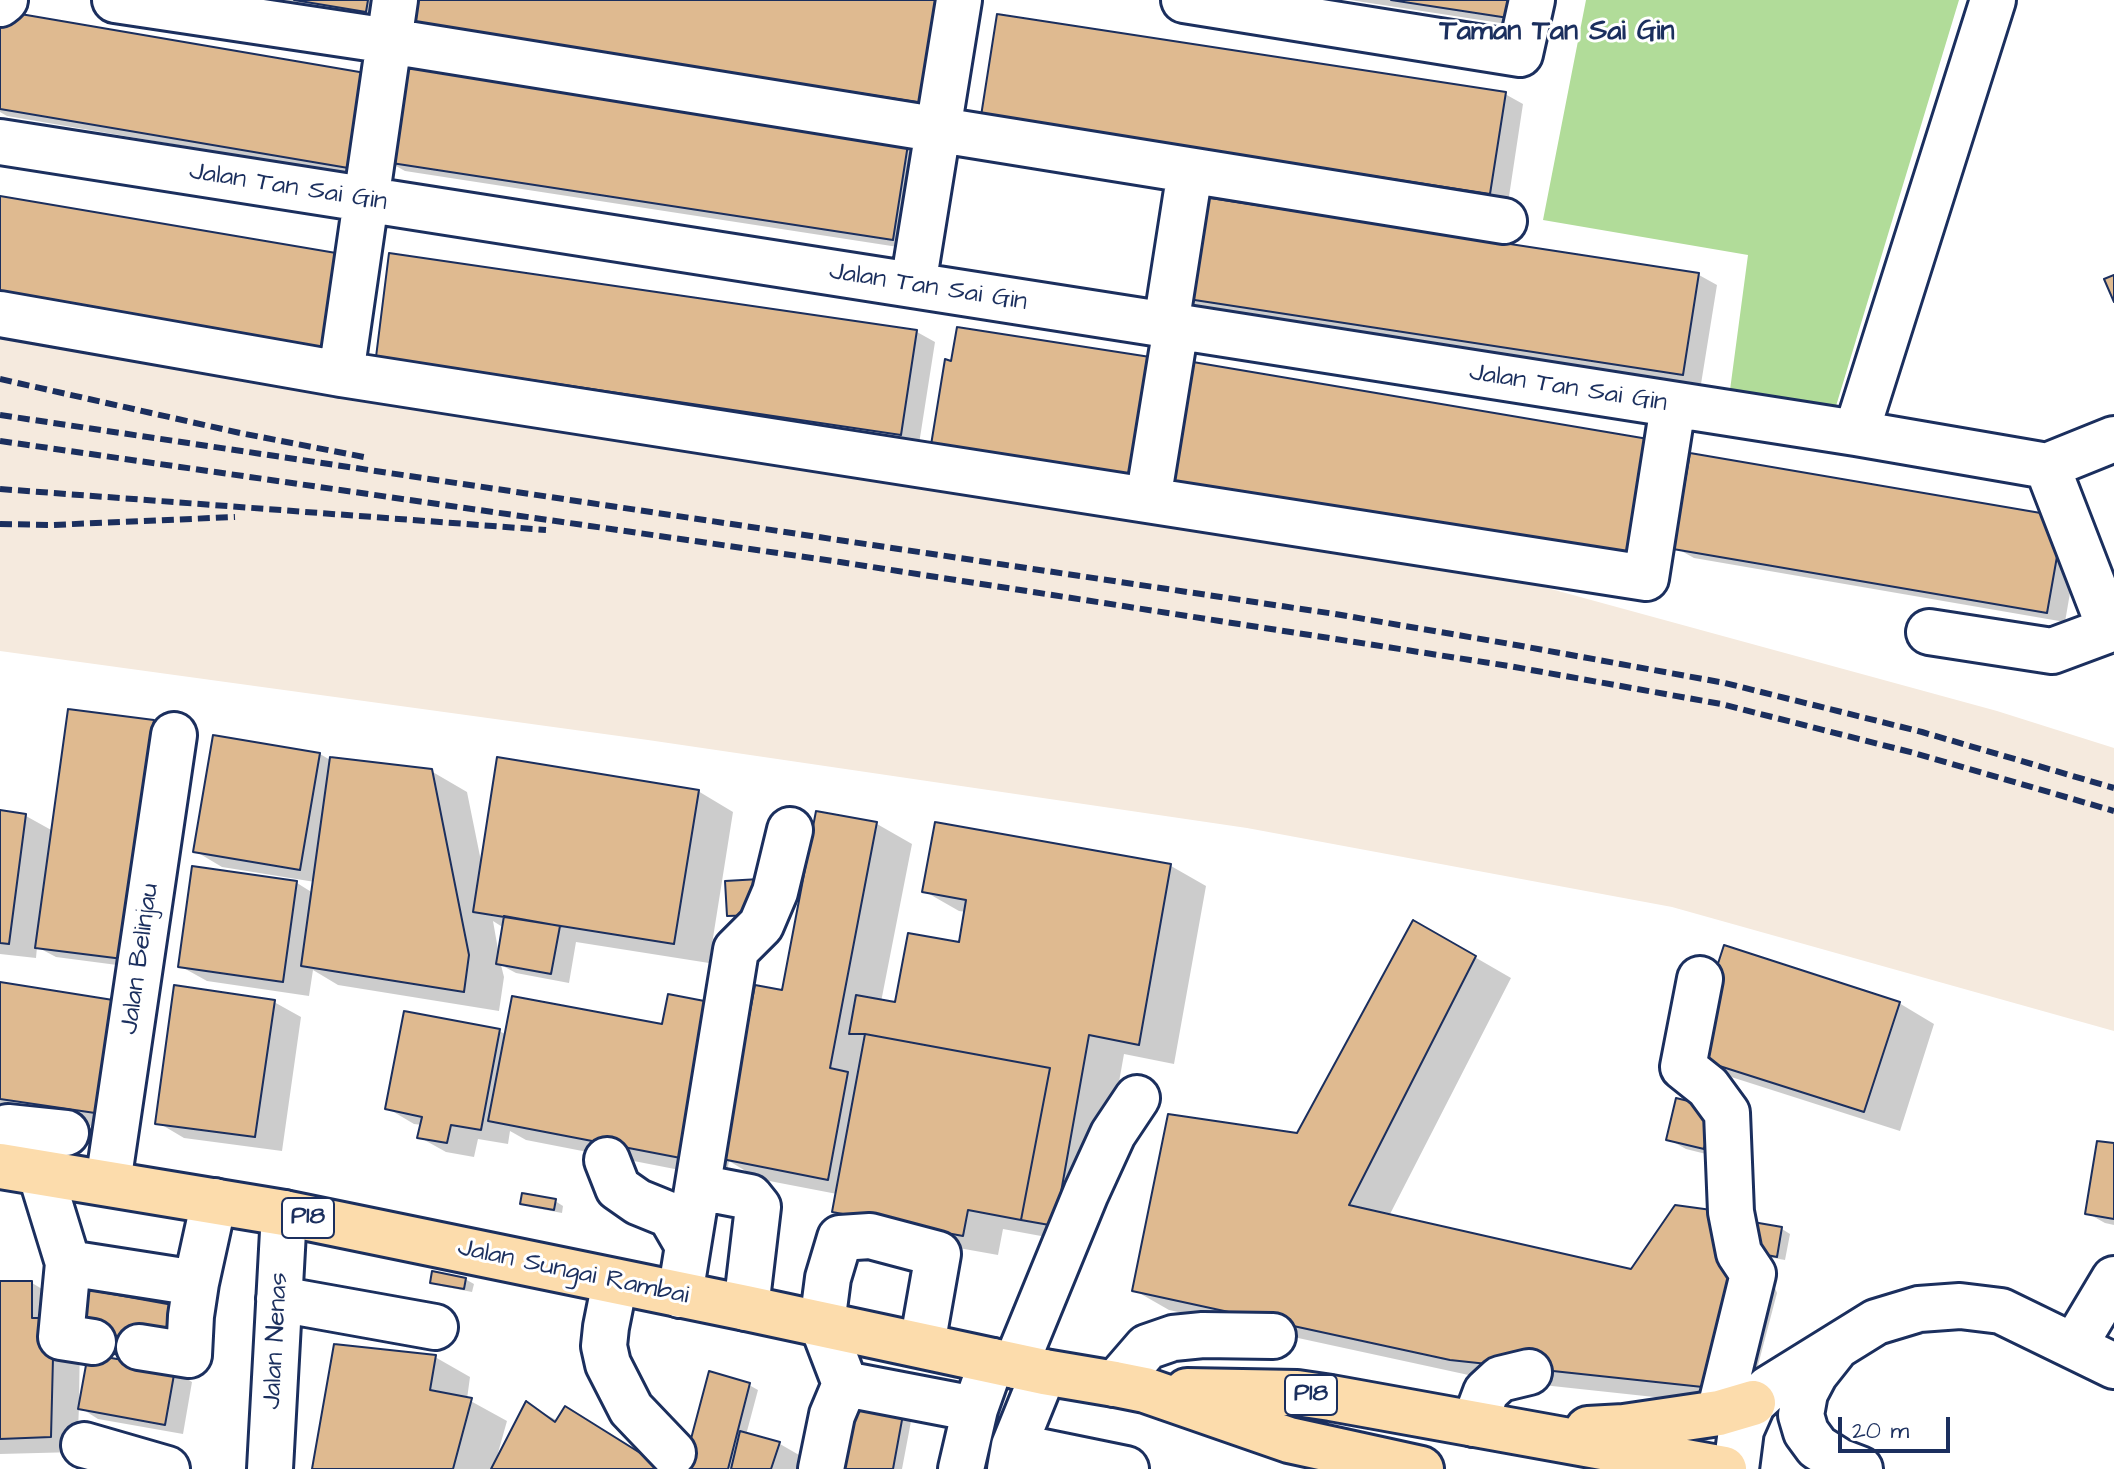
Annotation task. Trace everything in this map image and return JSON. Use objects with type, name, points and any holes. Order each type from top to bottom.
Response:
[{"type":"main road","name":"Jalan Sungai Rambai","points":[[14,1168],[284,1213],[1130,1387],[1289,1440],[1421,1469]]},
{"type":"main road","name":"Jalan Sungai Rambai","points":[[1130,1387],[1297,1393],[1724,1469]]},
{"type":"main road","points":[[1474,1424],[1558,1430],[1624,1427],[1736,1408]]},
{"type":"main road","points":[[1289,1440],[1360,1469]]},
{"type":"street","points":[[0,4],[5,0]]},
{"type":"street","points":[[115,0],[392,20],[938,131],[1504,221]]},
{"type":"street","points":[[913,285],[959,0]]},
{"type":"street","points":[[1184,0],[1520,54],[1532,0]]},
{"type":"street","points":[[1856,433],[1993,0]]},
{"type":"street","points":[[341,374],[392,20]]},
{"type":"street","name":"Jalan Tan Sai Gin","points":[[0,142],[1856,433],[2047,466]]},
{"type":"street","points":[[1148,500],[1190,171]]},
{"type":"street","points":[[0,314],[341,374],[1646,578],[1673,406]]},
{"type":"street","points":[[1929,632],[2052,651],[2112,628],[2047,466],[2114,439]]},
{"type":"street","name":"Jalan Belinjau","points":[[108,1183],[174,735]]},
{"type":"street","points":[[680,1295],[736,950],[761,925],[775,892],[790,830]]},
{"type":"street","points":[[1700,979],[1683,1067],[1708,1087],[1727,1113],[1731,1212],[1739,1253],[1753,1274],[1736,1408],[1741,1430],[1736,1469]]},
{"type":"street","points":[[1126,1469],[1012,1457],[1017,1366],[1086,1193],[1113,1134],[1137,1098]]},
{"type":"street","points":[[66,1133],[8,1127],[14,1168],[68,1263],[61,1337],[93,1342]]},
{"type":"street","points":[[607,1160],[618,1188],[638,1202],[670,1215],[688,1246]]},
{"type":"street","points":[[697,1190],[750,1197],[758,1207],[746,1308]]},
{"type":"street","points":[[139,1347],[189,1355],[196,1283],[214,1201]]},
{"type":"street","name":"Jalan Nenas","points":[[270,1469],[284,1213]]},
{"type":"street","points":[[825,1468],[832,1415],[845,1384],[822,1324],[828,1278],[840,1238],[870,1236],[938,1254],[922,1345]]},
{"type":"street","points":[[68,1263],[196,1283]]},
{"type":"street","points":[[2074,1346],[2114,1279]]},
{"type":"street","points":[[615,1282],[604,1346],[608,1364],[631,1409],[673,1453]]},
{"type":"street","points":[[279,1299],[435,1327]]},
{"type":"street","points":[[1736,1408],[1876,1322],[1919,1309],[1960,1306],[2001,1311],[2114,1366]]},
{"type":"street","points":[[1130,1387],[1147,1347],[1173,1338],[1203,1335],[1273,1336]]},
{"type":"street","points":[[1838,1345],[1810,1383],[1801,1415],[1806,1432],[1817,1447],[1839,1461],[1860,1469]]},
{"type":"street","points":[[961,1469],[975,1409],[1017,1366]]},
{"type":"street","points":[[1474,1424],[1486,1392],[1500,1379],[1529,1372]]},
{"type":"street","points":[[845,1384],[975,1409]]},
{"type":"street","points":[[84,1445],[167,1469]]},
{"type":"shaded area","points":[[0,324],[1518,580],[1997,711],[2114,748],[2114,1031],[1672,907],[1247,828],[648,740],[0,651]]},
{"type":"green space","points":[[1586,0],[1959,0],[1836,406],[1730,390],[1748,255],[1543,220]]},
{"type":"building","points":[[294,0],[368,0],[366,12]]},
{"type":"building","points":[[418,0],[939,1],[923,103],[415,25]]},
{"type":"building","points":[[1391,0],[1518,0],[1515,19]]},
{"type":"building","points":[[3,11],[377,75],[360,170],[0,109],[0,28]]},
{"type":"building","points":[[997,14],[1506,92],[1490,194],[981,116]]},
{"type":"building","points":[[401,59],[909,138],[893,240],[385,162]]},
{"type":"building","points":[[1191,195],[1699,273],[1683,375],[1175,297]]},
{"type":"building","points":[[0,196],[336,253],[324,357],[0,303]]},
{"type":"building","points":[[389,253],[917,330],[901,435],[376,357]]},
{"type":"building","points":[[2114,275],[2114,302],[2104,279]]},
{"type":"building","points":[[957,327],[1163,359],[1144,479],[931,445],[945,359],[951,361]]},
{"type":"building","points":[[1187,361],[1654,440],[1632,564],[1166,484]]},
{"type":"building","points":[[1690,453],[2064,517],[2047,613],[1673,549]]},
{"type":"building","points":[[68,709],[154,720],[123,959],[35,948]]},
{"type":"building","points":[[213,735],[320,753],[300,870],[193,852]]},
{"type":"building","points":[[330,757],[432,769],[469,955],[464,992],[301,966]]},
{"type":"building","points":[[497,757],[699,790],[674,944],[473,912]]},
{"type":"building","points":[[0,810],[26,814],[9,944],[0,943]]},
{"type":"building","points":[[816,811],[877,822],[830,1068],[848,1072],[828,1180],[722,1159],[755,985],[782,990]]},
{"type":"building","points":[[935,822],[1171,864],[1139,1045],[1089,1035],[1055,1226],[1021,1220],[1050,1068],[865,1034],[849,1034],[856,995],[895,1002],[908,933],[959,942],[966,900],[922,892]]},
{"type":"building","points":[[192,866],[297,881],[283,982],[178,967]]},
{"type":"building","points":[[760,879],[761,915],[727,916],[725,881]]},
{"type":"building","points":[[504,916],[560,926],[551,974],[496,964]]},
{"type":"building","points":[[1413,920],[1476,956],[1349,1205],[1631,1269],[1675,1205],[1719,1211],[1742,1272],[1712,1388],[1450,1360],[1132,1291],[1168,1114],[1297,1133]]},
{"type":"building","points":[[1724,945],[1900,1002],[1864,1112],[1688,1056]]},
{"type":"building","points":[[0,982],[113,1000],[95,1113],[0,1099]]},
{"type":"building","points":[[174,985],[275,1000],[255,1137],[155,1124]]},
{"type":"building","points":[[668,994],[720,1004],[691,1160],[488,1121],[512,996],[662,1024]]},
{"type":"building","points":[[404,1011],[500,1029],[481,1130],[451,1125],[447,1143],[417,1138],[422,1117],[385,1109]]},
{"type":"building","points":[[865,1034],[1050,1068],[1021,1220],[968,1210],[963,1236],[832,1212]]},
{"type":"building","points":[[1676,1098],[1713,1107],[1704,1149],[1666,1140]]},
{"type":"building","points":[[2097,1141],[2114,1143],[2114,1219],[2085,1214]]},
{"type":"building","points":[[522,1193],[556,1199],[554,1210],[520,1204]]},
{"type":"building","points":[[1747,1221],[1782,1227],[1777,1257],[1741,1250]]},
{"type":"building","points":[[432,1271],[466,1278],[464,1289],[430,1283]]},
{"type":"building","points":[[0,1281],[32,1281],[32,1318],[54,1318],[51,1437],[0,1439]]},
{"type":"building","points":[[79,1288],[184,1307],[177,1342],[137,1358],[91,1350]]},
{"type":"building","points":[[334,1344],[436,1355],[430,1390],[472,1398],[453,1469],[312,1469]]},
{"type":"building","points":[[88,1354],[175,1369],[165,1425],[78,1409]]},
{"type":"building","points":[[709,1371],[750,1383],[728,1469],[683,1469]]},
{"type":"building","points":[[854,1400],[904,1409],[893,1469],[842,1469]]},
{"type":"building","points":[[526,1401],[555,1422],[565,1406],[666,1469],[491,1469]]},
{"type":"building","points":[[740,1431],[780,1442],[771,1469],[731,1469]]},
{"type":"railway","points":[[0,379],[240,433],[364,457]]},
{"type":"railway","points":[[0,415],[1335,614],[1516,645],[1725,683],[1922,732],[2114,788]]},
{"type":"railway","points":[[0,441],[840,562],[1509,666],[1721,704],[1914,753],[2114,811]]},
{"type":"railway","points":[[0,489],[546,530]]},
{"type":"railway","points":[[0,524],[52,525],[235,517]]},
{"type":"district","name":"Taman Tan Sai Gin","points":[[1557,33]]}]
